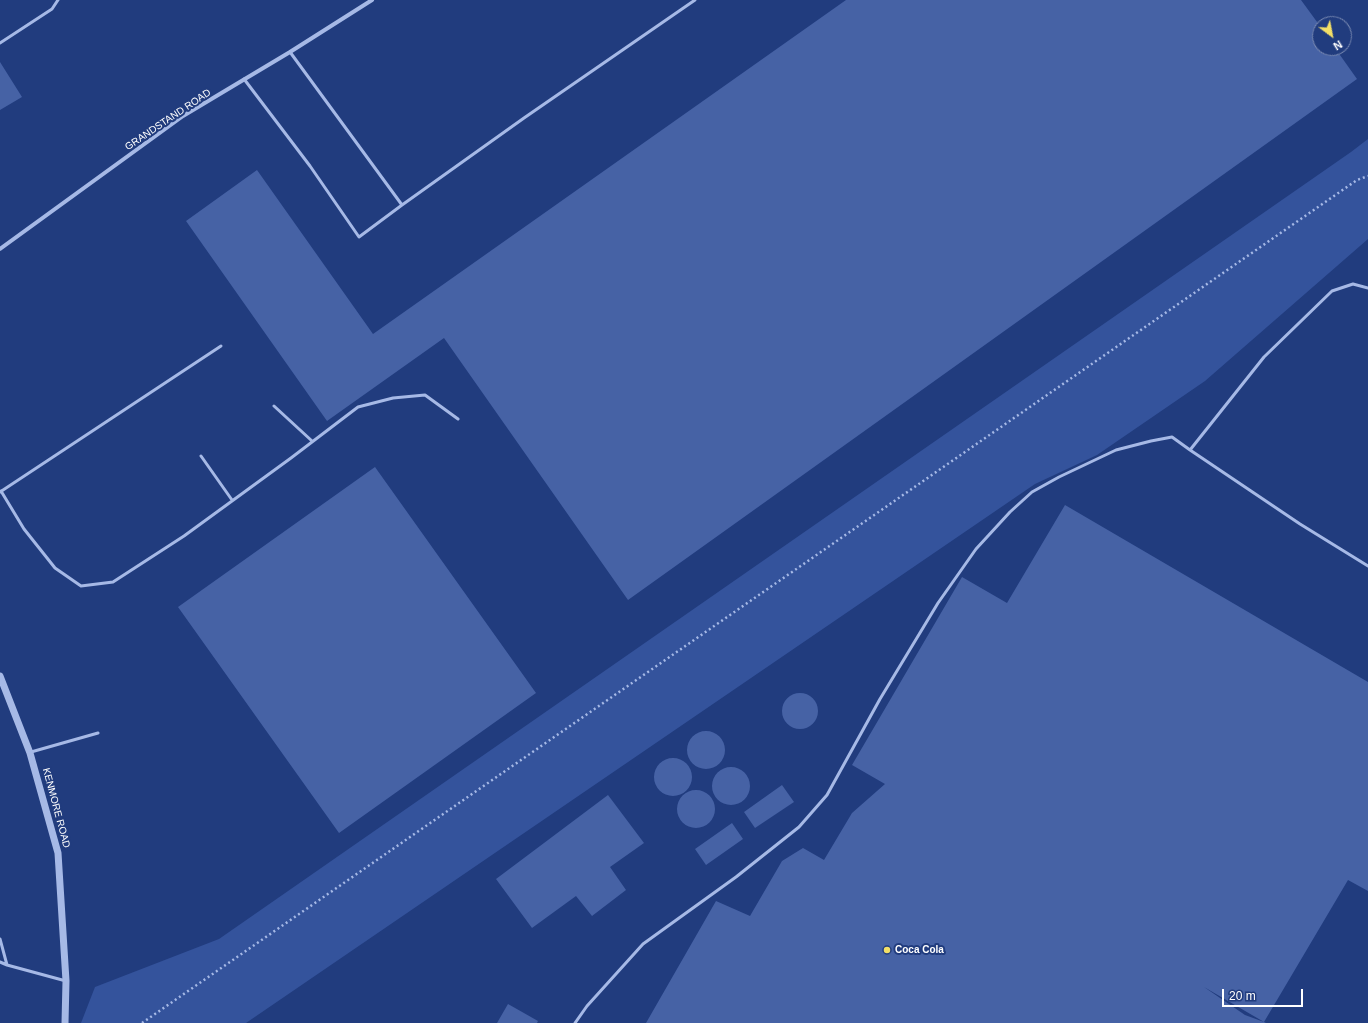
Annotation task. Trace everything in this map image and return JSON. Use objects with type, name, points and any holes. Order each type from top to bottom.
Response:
[{"type":"street","name":"GRANDSTAND ROAD","points":[[0,249],[183,116],[290,52],[372,0]]},
{"type":"street","name":"KENMORE ROAD","points":[[0,676],[30,753],[58,853],[66,981],[65,1023]]},
{"type":"lane","points":[[0,43],[52,9],[58,0]]},
{"type":"lane","points":[[244,79],[310,166],[359,237],[524,118],[695,0]]},
{"type":"lane","points":[[290,52],[402,205]]},
{"type":"lane","points":[[1190,450],[1264,357],[1332,291],[1353,284],[1368,288]]},
{"type":"lane","points":[[221,346],[1,492],[24,529],[55,568],[81,586],[113,582],[184,536],[358,406],[393,398],[426,395],[458,419]]},
{"type":"lane","points":[[274,406],[312,441]]},
{"type":"lane","points":[[575,1023],[587,1006],[643,944],[736,877],[799,827],[827,795],[880,699],[938,603],[976,549],[1010,512],[1032,492],[1059,477],[1116,450],[1172,437],[1300,524],[1368,566]]},
{"type":"lane","points":[[201,456],[232,500]]},
{"type":"lane","points":[[30,753],[98,733]]},
{"type":"lane","points":[[0,939],[6,965]]},
{"type":"lane","points":[[0,962],[6,965],[66,981]]},
{"type":"path","points":[[142,1023],[1357,180],[1368,176]]},
{"type":"shaded area","points":[[1368,139],[1368,239],[1205,381],[1097,455],[1035,484],[246,1023],[81,1023],[95,987],[219,939]]},
{"type":"building","points":[[846,0],[1301,0],[1313,16],[1312,56],[1341,56],[1357,79],[628,600],[444,338],[327,421],[186,221],[257,170],[373,334]]},
{"type":"building","points":[[0,62],[22,97],[0,110]]},
{"type":"building","points":[[375,467],[536,693],[339,833],[178,607]]},
{"type":"building","points":[[1065,505],[1368,682],[1368,891],[1348,880],[1264,1022],[1266,1023],[646,1023],[716,901],[750,916],[782,861],[803,848],[824,860],[852,813],[885,784],[852,765],[962,577],[1007,603]],"holes":[[[1204,987],[1264,1022],[1245,1015]]]},
{"type":"building","points":[[804,693],[813,698],[817,704],[817,718],[813,724],[804,729],[796,729],[787,724],[783,718],[782,707],[787,698],[793,694]]},
{"type":"building","points":[[706,731],[719,737],[725,750],[719,763],[706,769],[693,763],[687,750],[693,737]]},
{"type":"building","points":[[673,758],[686,764],[692,777],[686,790],[673,796],[660,790],[654,777],[660,764]]},
{"type":"building","points":[[731,767],[744,773],[750,786],[744,799],[731,805],[718,799],[712,786],[718,773]]},
{"type":"building","points":[[782,785],[794,802],[755,828],[744,812]]},
{"type":"building","points":[[696,790],[709,796],[715,809],[709,822],[696,828],[683,822],[677,809],[683,796]]},
{"type":"building","points":[[608,795],[644,843],[610,867],[626,890],[592,916],[576,896],[532,928],[496,879]]},
{"type":"building","points":[[732,823],[743,839],[706,865],[695,849]]},
{"type":"building","points":[[508,1004],[538,1021],[537,1023],[497,1023]]},
{"type":"place","name":"Coca Cola","points":[[887,950]]}]
